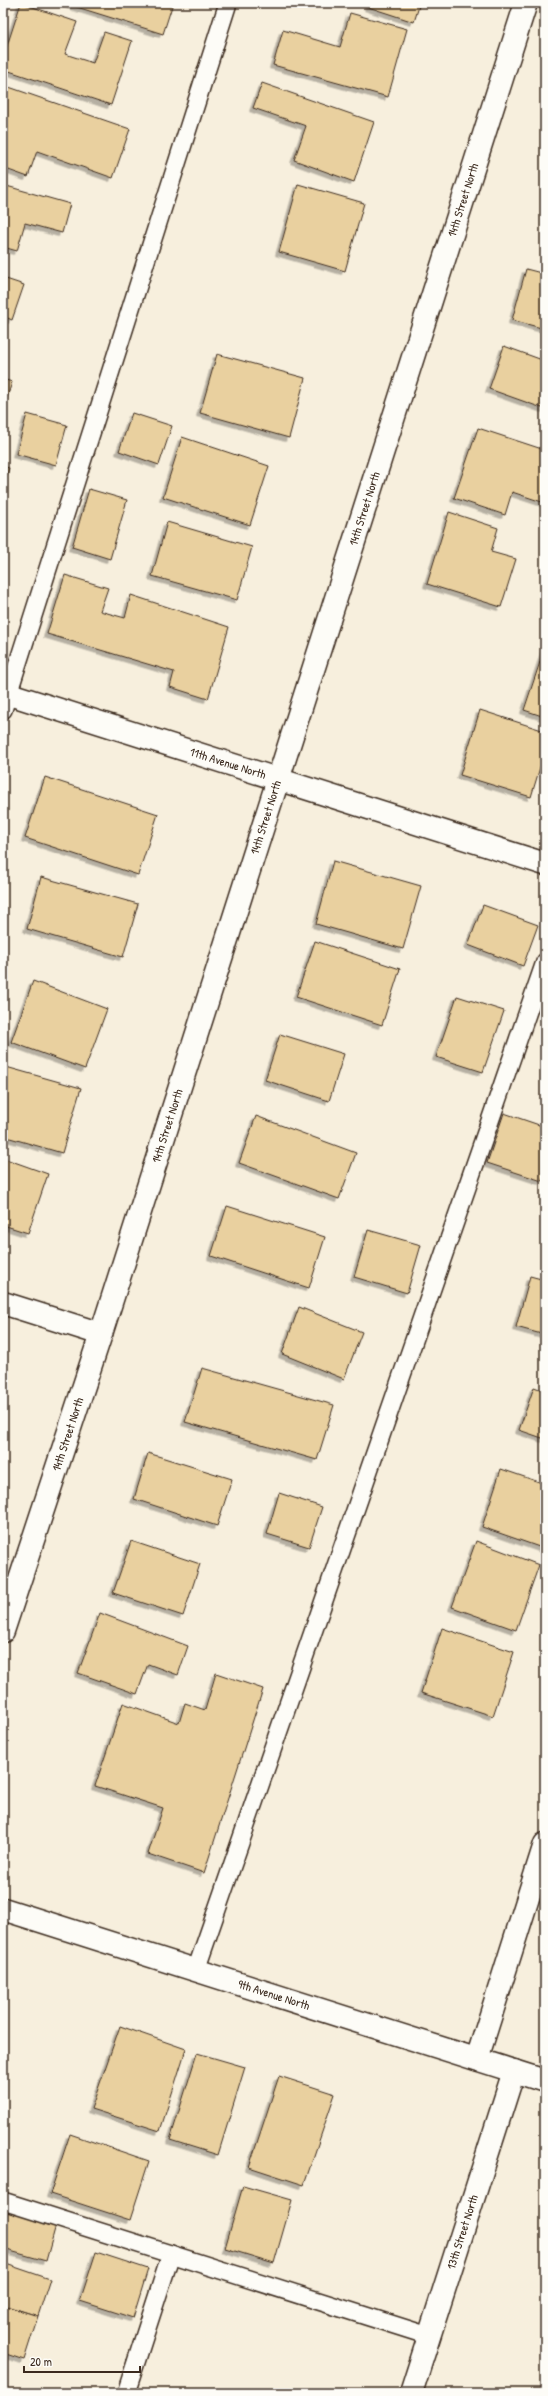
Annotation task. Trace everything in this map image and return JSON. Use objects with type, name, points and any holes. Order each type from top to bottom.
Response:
[{"type":"street","name":"14th Street North","points":[[3,1631],[101,1334],[279,780],[526,3]]},
{"type":"street","name":"11th Avenue North","points":[[5,699],[279,780],[545,864]]},
{"type":"street","points":[[3,1303],[101,1334]]},
{"type":"street","points":[[477,2060],[545,1844]]},
{"type":"street","name":"9th Avenue North","points":[[3,1909],[545,2081]]},
{"type":"street","name":"13th Street North","points":[[411,2393],[514,2071]]},
{"type":"lane","points":[[5,699],[228,3]]},
{"type":"lane","points":[[196,1970],[545,962]]},
{"type":"lane","points":[[3,2201],[429,2336]]},
{"type":"lane","points":[[126,2393],[171,2254]]},
{"type":"building","points":[[21,3],[77,22],[65,54],[93,63],[104,32],[132,41],[111,105],[3,69],[3,58]]},
{"type":"building","points":[[64,3],[173,3],[163,34]]},
{"type":"building","points":[[370,3],[420,3],[414,22],[368,7]]},
{"type":"building","points":[[350,13],[407,29],[388,97],[273,65],[283,30],[340,47]]},
{"type":"building","points":[[262,83],[374,122],[354,182],[294,160],[306,126],[253,108]]},
{"type":"building","points":[[3,85],[130,129],[113,178],[37,151],[28,177],[3,168]]},
{"type":"building","points":[[298,184],[364,203],[345,271],[279,252]]},
{"type":"building","points":[[3,185],[70,204],[62,233],[25,223],[17,251],[3,247]]},
{"type":"building","points":[[526,269],[545,274],[545,329],[512,320]]},
{"type":"building","points":[[3,278],[24,285],[12,320],[3,316]]},
{"type":"building","points":[[504,346],[545,361],[545,409],[489,389]]},
{"type":"building","points":[[217,354],[305,378],[289,438],[200,413]]},
{"type":"building","points":[[3,379],[12,382],[3,411]]},
{"type":"building","points":[[132,413],[172,426],[159,465],[119,451]]},
{"type":"building","points":[[27,414],[67,425],[56,465],[16,454]]},
{"type":"building","points":[[478,428],[545,450],[545,503],[512,492],[505,515],[454,498]]},
{"type":"building","points":[[182,437],[269,466],[250,525],[163,497]]},
{"type":"building","points":[[3,466],[9,468],[3,488]]},
{"type":"building","points":[[89,489],[127,500],[110,559],[72,547]]},
{"type":"building","points":[[449,512],[498,528],[491,552],[516,559],[501,607],[427,584]]},
{"type":"building","points":[[167,522],[252,547],[237,600],[152,576]]},
{"type":"building","points":[[65,575],[108,588],[100,611],[125,618],[131,595],[229,627],[208,699],[170,687],[174,672],[47,634]]},
{"type":"building","points":[[545,647],[545,717],[524,710]]},
{"type":"building","points":[[480,710],[545,731],[545,751],[531,797],[460,775]]},
{"type":"building","points":[[45,777],[158,814],[138,875],[25,838]]},
{"type":"building","points":[[333,861],[421,886],[403,949],[316,924]]},
{"type":"building","points":[[41,877],[138,904],[123,957],[27,929]]},
{"type":"building","points":[[483,905],[538,925],[523,966],[468,945]]},
{"type":"building","points":[[315,941],[400,969],[382,1025],[296,997]]},
{"type":"building","points":[[33,981],[107,1009],[85,1069],[11,1042]]},
{"type":"building","points":[[457,996],[504,1011],[483,1072],[436,1057]]},
{"type":"building","points":[[280,1034],[344,1054],[329,1101],[265,1080]]},
{"type":"building","points":[[6,1067],[81,1088],[62,1153],[3,1136],[3,1080]]},
{"type":"building","points":[[504,1113],[545,1127],[545,1173],[542,1181],[487,1163]]},
{"type":"building","points":[[256,1116],[356,1153],[339,1199],[239,1163]]},
{"type":"building","points":[[3,1158],[48,1174],[28,1233],[3,1225]]},
{"type":"building","points":[[227,1206],[325,1237],[309,1288],[211,1256]]},
{"type":"building","points":[[368,1230],[421,1245],[407,1293],[354,1277]]},
{"type":"building","points":[[530,1276],[545,1280],[545,1335],[516,1327]]},
{"type":"building","points":[[299,1307],[362,1332],[344,1379],[282,1354]]},
{"type":"building","points":[[202,1368],[334,1405],[317,1460],[185,1422]]},
{"type":"building","points":[[534,1387],[545,1391],[545,1439],[519,1430]]},
{"type":"building","points":[[148,1453],[232,1479],[217,1526],[134,1499]]},
{"type":"building","points":[[501,1469],[545,1484],[545,1549],[482,1527]]},
{"type":"building","points":[[279,1493],[322,1507],[309,1547],[267,1534]]},
{"type":"building","points":[[131,1541],[200,1564],[183,1616],[113,1593]]},
{"type":"building","points":[[476,1541],[539,1565],[516,1630],[452,1607]]},
{"type":"building","points":[[100,1613],[188,1646],[178,1675],[148,1664],[137,1694],[78,1673]]},
{"type":"building","points":[[442,1628],[514,1652],[493,1716],[421,1693]]},
{"type":"building","points":[[216,1673],[263,1689],[204,1873],[148,1854],[163,1808],[95,1786],[123,1703],[179,1723],[185,1703],[205,1710]]},
{"type":"building","points":[[120,2026],[186,2049],[160,2131],[91,2109]]},
{"type":"building","points":[[197,2053],[245,2067],[218,2155],[170,2140]]},
{"type":"building","points":[[279,2076],[335,2094],[304,2185],[249,2167]]},
{"type":"building","points":[[70,2134],[149,2161],[130,2220],[50,2194]]},
{"type":"building","points":[[243,2186],[292,2200],[274,2263],[225,2248]]},
{"type":"building","points":[[3,2210],[56,2225],[46,2261],[3,2249]]},
{"type":"building","points":[[96,2252],[148,2269],[133,2318],[80,2301]]},
{"type":"building","points":[[3,2263],[50,2279],[38,2316],[3,2305]]},
{"type":"building","points":[[3,2305],[38,2316],[24,2360],[3,2353]]}]
